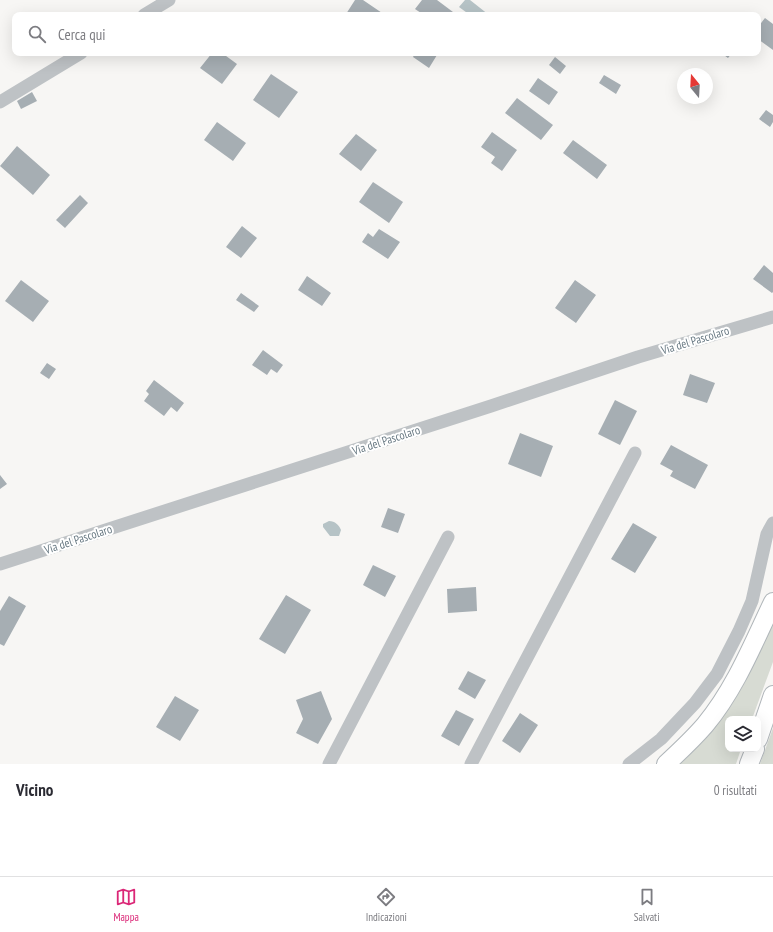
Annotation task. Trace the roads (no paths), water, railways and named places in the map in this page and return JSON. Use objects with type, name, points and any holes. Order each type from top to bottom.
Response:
[{"type":"main road","points":[[666,764],[705,725],[724,698],[740,671],[773,602]]},
{"type":"main road","points":[[761,730],[773,695]]},
{"type":"main road","points":[[750,764],[754,752]]},
{"type":"street","points":[[149,12],[169,0]]},
{"type":"street","points":[[0,102],[76,56]]},
{"type":"street","name":"Via del Pascolaro","points":[[0,564],[491,406],[638,357],[773,317]]},
{"type":"street","points":[[471,764],[635,453]]},
{"type":"street","points":[[629,764],[661,739],[695,703],[717,674],[739,631],[752,601],[767,534],[773,523]]},
{"type":"street","points":[[329,764],[448,537]]}]
